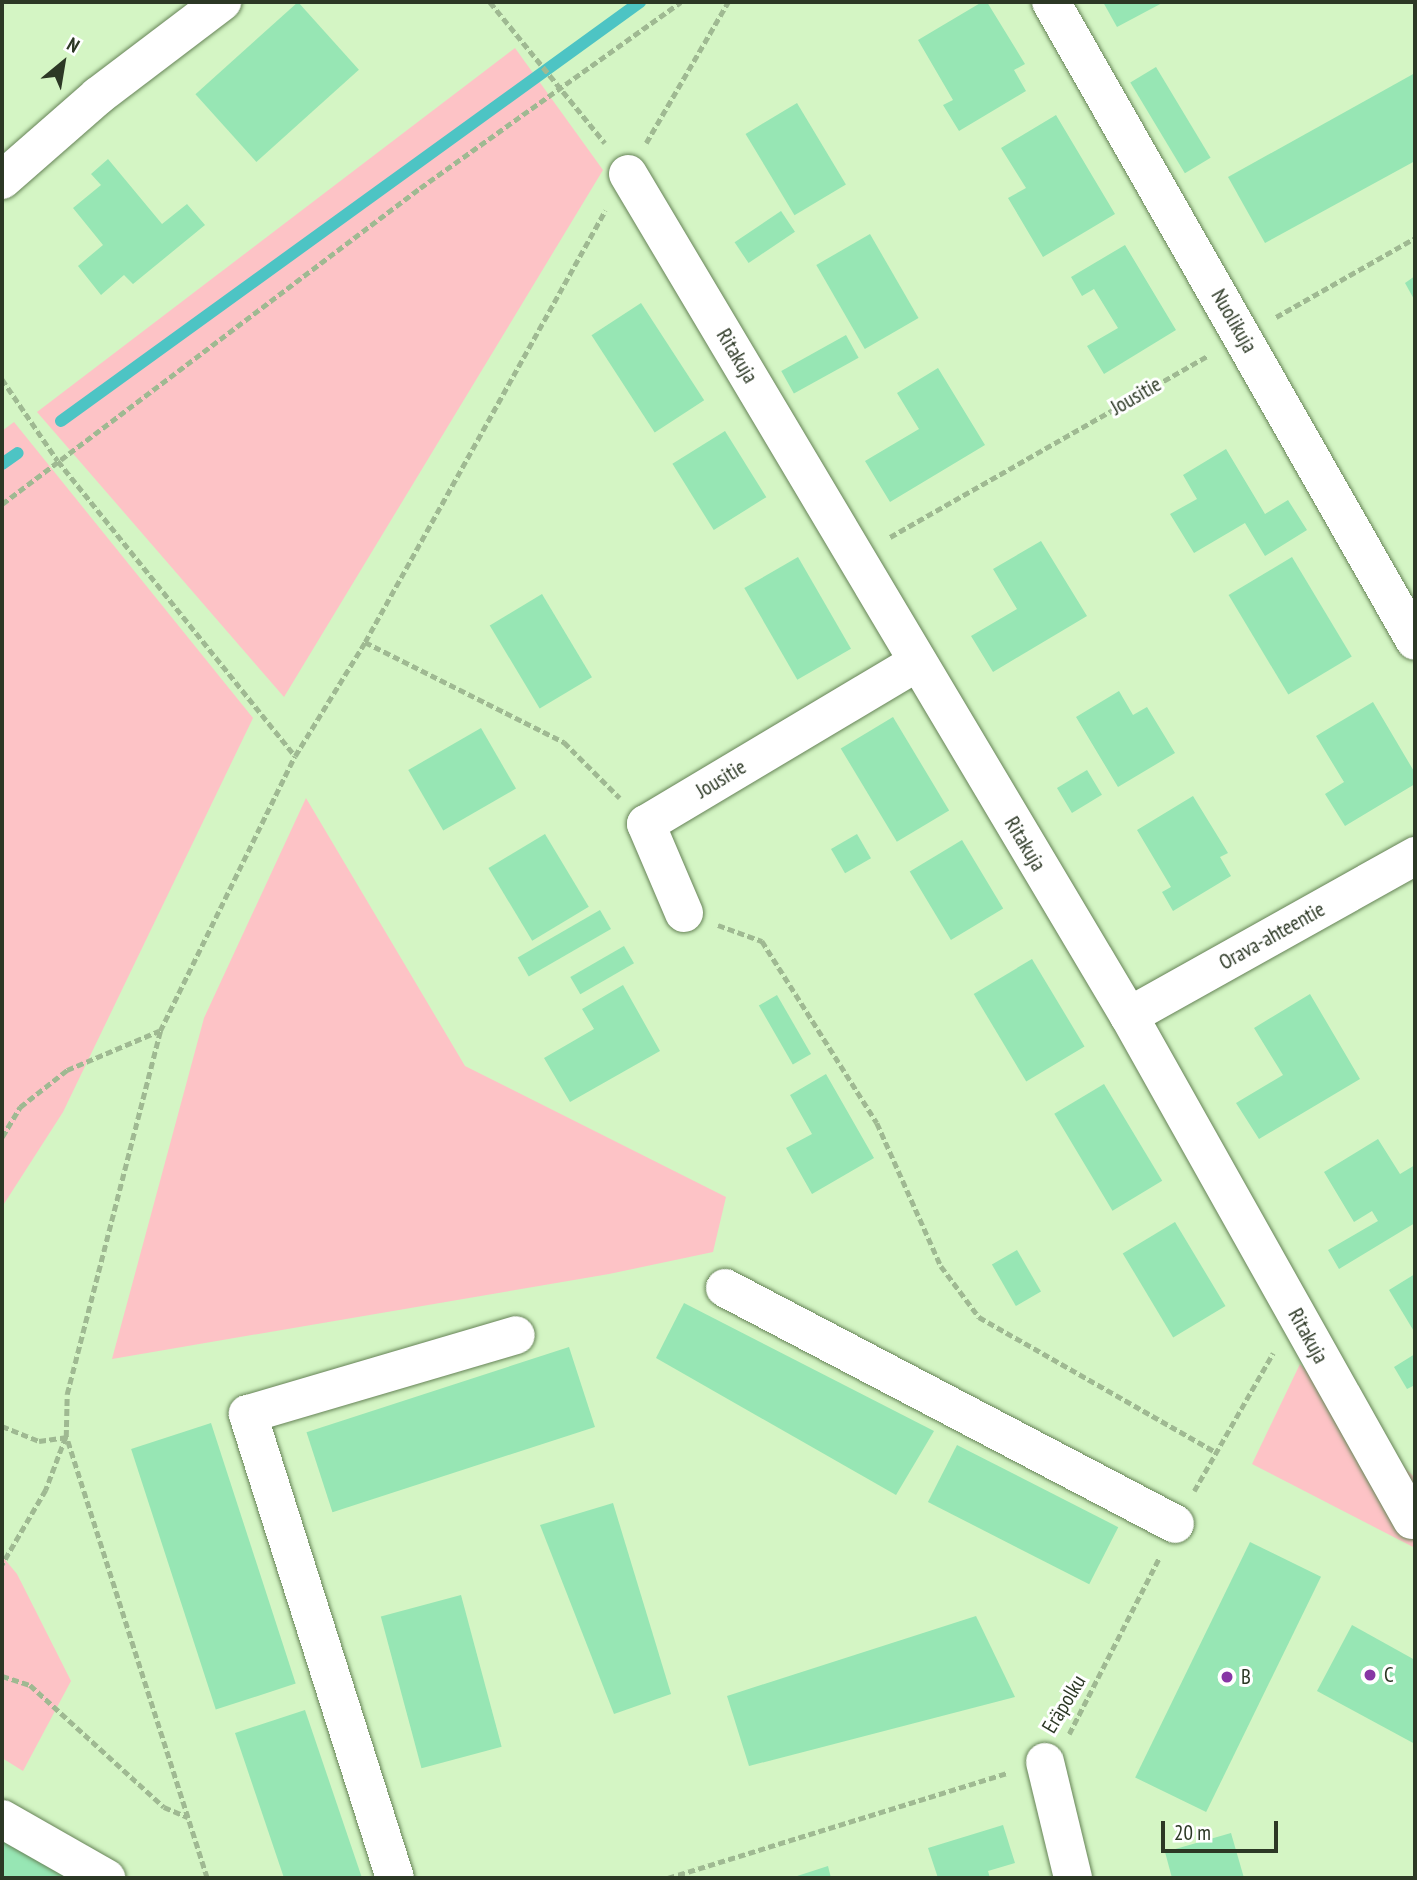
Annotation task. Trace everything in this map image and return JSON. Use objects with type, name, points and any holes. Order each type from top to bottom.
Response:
[{"type":"street","points":[[2,180],[98,96],[222,2]]},
{"type":"street","name":"Nuolikuja","points":[[1051,2],[1415,641]]},
{"type":"street","name":"Ritakuja","points":[[628,174],[857,555],[916,663],[1129,1016],[1412,1520]]},
{"type":"street","name":"Jousitie","points":[[646,824],[916,663]]},
{"type":"street","points":[[646,824],[684,913]]},
{"type":"street","name":"Orava-ahteentie","points":[[1129,1016],[1415,856]]},
{"type":"street","points":[[724,1288],[1175,1524]]},
{"type":"street","points":[[395,1878],[248,1414],[516,1335]]},
{"type":"street","points":[[1045,1762],[1073,1878]]},
{"type":"street","points":[[2,1819],[106,1878]]},
{"type":"path","points":[[490,2],[561,85],[628,174]]},
{"type":"path","points":[[2,503],[561,85],[681,2]]},
{"type":"path","points":[[207,1878],[66,1437],[67,1394],[160,1031],[295,756],[365,642],[551,302],[728,2]]},
{"type":"path","name":"Jousitie","points":[[857,555],[1415,238]]},
{"type":"path","points":[[2,379],[58,461],[295,756]]},
{"type":"path","points":[[365,642],[564,742],[646,824]]},
{"type":"path","points":[[684,913],[762,941],[877,1123],[941,1266],[979,1317],[1216,1452]]},
{"type":"path","points":[[2,1137],[20,1107],[67,1070],[132,1039],[160,1031]]},
{"type":"path","name":"Eräpolku","points":[[668,1878],[1045,1762],[1072,1731],[1175,1524],[1295,1314]]},
{"type":"path","points":[[2,1426],[39,1441],[66,1437]]},
{"type":"path","points":[[2,1565],[46,1490],[66,1437]]},
{"type":"path","points":[[2,1676],[30,1685],[164,1807],[188,1816]]},
{"type":"shaded area","points":[[515,48],[603,170],[284,697],[37,412]]},
{"type":"shaded area","points":[[14,422],[253,718],[63,1112],[2,1207],[2,431]]},
{"type":"shaded area","points":[[306,798],[465,1066],[726,1197],[713,1252],[609,1274],[112,1359],[204,1018]]},
{"type":"shaded area","points":[[1300,1364],[1415,1478],[1415,1548],[1252,1464]]},
{"type":"shaded area","points":[[2,1556],[17,1574],[71,1681],[23,1771],[2,1758]]},
{"type":"building","points":[[298,2],[359,70],[256,162],[195,94]]},
{"type":"building","points":[[982,2],[987,2],[1025,64],[1014,70],[1026,91],[959,131],[943,105],[953,100],[918,40]]},
{"type":"building","points":[[1103,2],[1164,2],[1117,27]]},
{"type":"building","points":[[1156,67],[1211,158],[1185,173],[1130,82]]},
{"type":"building","points":[[1415,73],[1415,161],[1265,243],[1228,177]]},
{"type":"building","points":[[797,103],[846,184],[794,215],[746,134]]},
{"type":"building","points":[[1056,115],[1115,214],[1043,257],[1008,198],[1026,188],[1001,148]]},
{"type":"building","points":[[108,159],[162,224],[187,204],[205,225],[133,284],[124,275],[101,295],[78,266],[103,245],[73,208],[101,185],[91,174]]},
{"type":"building","points":[[781,211],[795,232],[749,263],[735,242]]},
{"type":"building","points":[[870,234],[918,318],[865,349],[816,265]]},
{"type":"building","points":[[1125,245],[1176,330],[1104,374],[1087,346],[1118,328],[1094,289],[1082,296],[1071,277]]},
{"type":"building","points":[[1415,276],[1415,301],[1405,283]]},
{"type":"building","points":[[641,303],[704,400],[655,432],[592,335]]},
{"type":"building","points":[[846,335],[859,358],[794,394],[781,371]]},
{"type":"building","points":[[938,368],[985,445],[890,502],[865,461],[919,429],[897,393]]},
{"type":"building","points":[[725,431],[766,497],[714,530],[672,464]]},
{"type":"building","points":[[1226,449],[1265,514],[1288,500],[1307,530],[1265,556],[1245,523],[1194,553],[1170,514],[1197,499],[1183,475]]},
{"type":"building","points":[[1041,541],[1087,616],[993,672],[971,636],[1017,609],[993,569]]},
{"type":"building","points":[[798,557],[851,649],[797,680],[744,588]]},
{"type":"building","points":[[1292,557],[1352,656],[1288,695],[1229,595]]},
{"type":"building","points":[[542,594],[592,677],[540,709],[490,625]]},
{"type":"building","points":[[1119,691],[1133,715],[1147,707],[1175,753],[1118,787],[1076,717]]},
{"type":"building","points":[[1373,702],[1415,773],[1415,784],[1345,826],[1325,794],[1344,782],[1316,736]]},
{"type":"building","points":[[893,717],[949,810],[897,842],[841,748]]},
{"type":"building","points":[[481,728],[516,789],[443,831],[408,770]]},
{"type":"building","points":[[1087,770],[1102,795],[1072,813],[1057,788]]},
{"type":"building","points":[[1193,796],[1228,853],[1220,857],[1231,876],[1173,911],[1162,892],[1171,887],[1137,830]]},
{"type":"building","points":[[545,834],[589,907],[532,941],[488,868]]},
{"type":"building","points":[[857,834],[871,858],[845,873],[831,849]]},
{"type":"building","points":[[962,840],[1003,909],[951,940],[910,871]]},
{"type":"building","points":[[600,910],[611,929],[529,977],[518,958]]},
{"type":"building","points":[[624,946],[634,963],[580,994],[570,977]]},
{"type":"building","points":[[1032,959],[1085,1046],[1026,1081],[974,994]]},
{"type":"building","points":[[623,985],[660,1051],[570,1102],[544,1058],[594,1029],[582,1009]]},
{"type":"building","points":[[1310,994],[1360,1079],[1259,1139],[1236,1103],[1283,1075],[1254,1028]]},
{"type":"building","points":[[777,995],[811,1054],[793,1064],[759,1005]]},
{"type":"building","points":[[826,1074],[874,1158],[812,1194],[786,1148],[812,1134],[790,1095]]},
{"type":"building","points":[[1104,1084],[1162,1181],[1112,1211],[1054,1114]]},
{"type":"building","points":[[1378,1139],[1400,1174],[1415,1165],[1415,1223],[1339,1269],[1328,1250],[1378,1221],[1372,1211],[1354,1222],[1324,1172]]},
{"type":"building","points":[[1175,1222],[1225,1306],[1173,1337],[1123,1253]]},
{"type":"building","points":[[1017,1250],[1041,1292],[1016,1306],[992,1264]]},
{"type":"building","points":[[1415,1274],[1415,1333],[1389,1290]]},
{"type":"building","points":[[684,1303],[934,1431],[896,1495],[656,1358]]},
{"type":"building","points":[[569,1347],[595,1427],[332,1512],[307,1432]]},
{"type":"building","points":[[1415,1354],[1415,1385],[1407,1389],[1394,1367]]},
{"type":"building","points":[[211,1423],[296,1684],[216,1710],[131,1449]]},
{"type":"building","points":[[957,1445],[1118,1527],[1089,1584],[928,1502]]},
{"type":"building","points":[[613,1503],[671,1694],[614,1714],[540,1525]]},
{"type":"building","name":"B","points":[[1250,1542],[1321,1577],[1206,1812],[1135,1777]]},
{"type":"building","points":[[461,1595],[502,1747],[421,1768],[381,1616]]},
{"type":"building","points":[[976,1616],[1015,1697],[749,1766],[727,1696]]},
{"type":"building","name":"C","points":[[1352,1625],[1415,1660],[1415,1744],[1317,1691]]},
{"type":"building","points":[[305,1710],[362,1878],[284,1878],[235,1733]]},
{"type":"building","points":[[1003,1825],[1015,1863],[988,1871],[990,1878],[938,1878],[928,1848]]},
{"type":"building","points":[[2,1831],[82,1878],[2,1878]]},
{"type":"building","points":[[1231,1833],[1244,1878],[1172,1878],[1165,1852]]},
{"type":"building","points":[[828,1866],[831,1878],[791,1878]]},
{"type":"waterway","points":[[61,421],[640,2]]},
{"type":"waterway","points":[[2,464],[18,453]]},
{"type":"place","name":"C","points":[[1370,1675]]},
{"type":"place","name":"B","points":[[1227,1677]]}]
